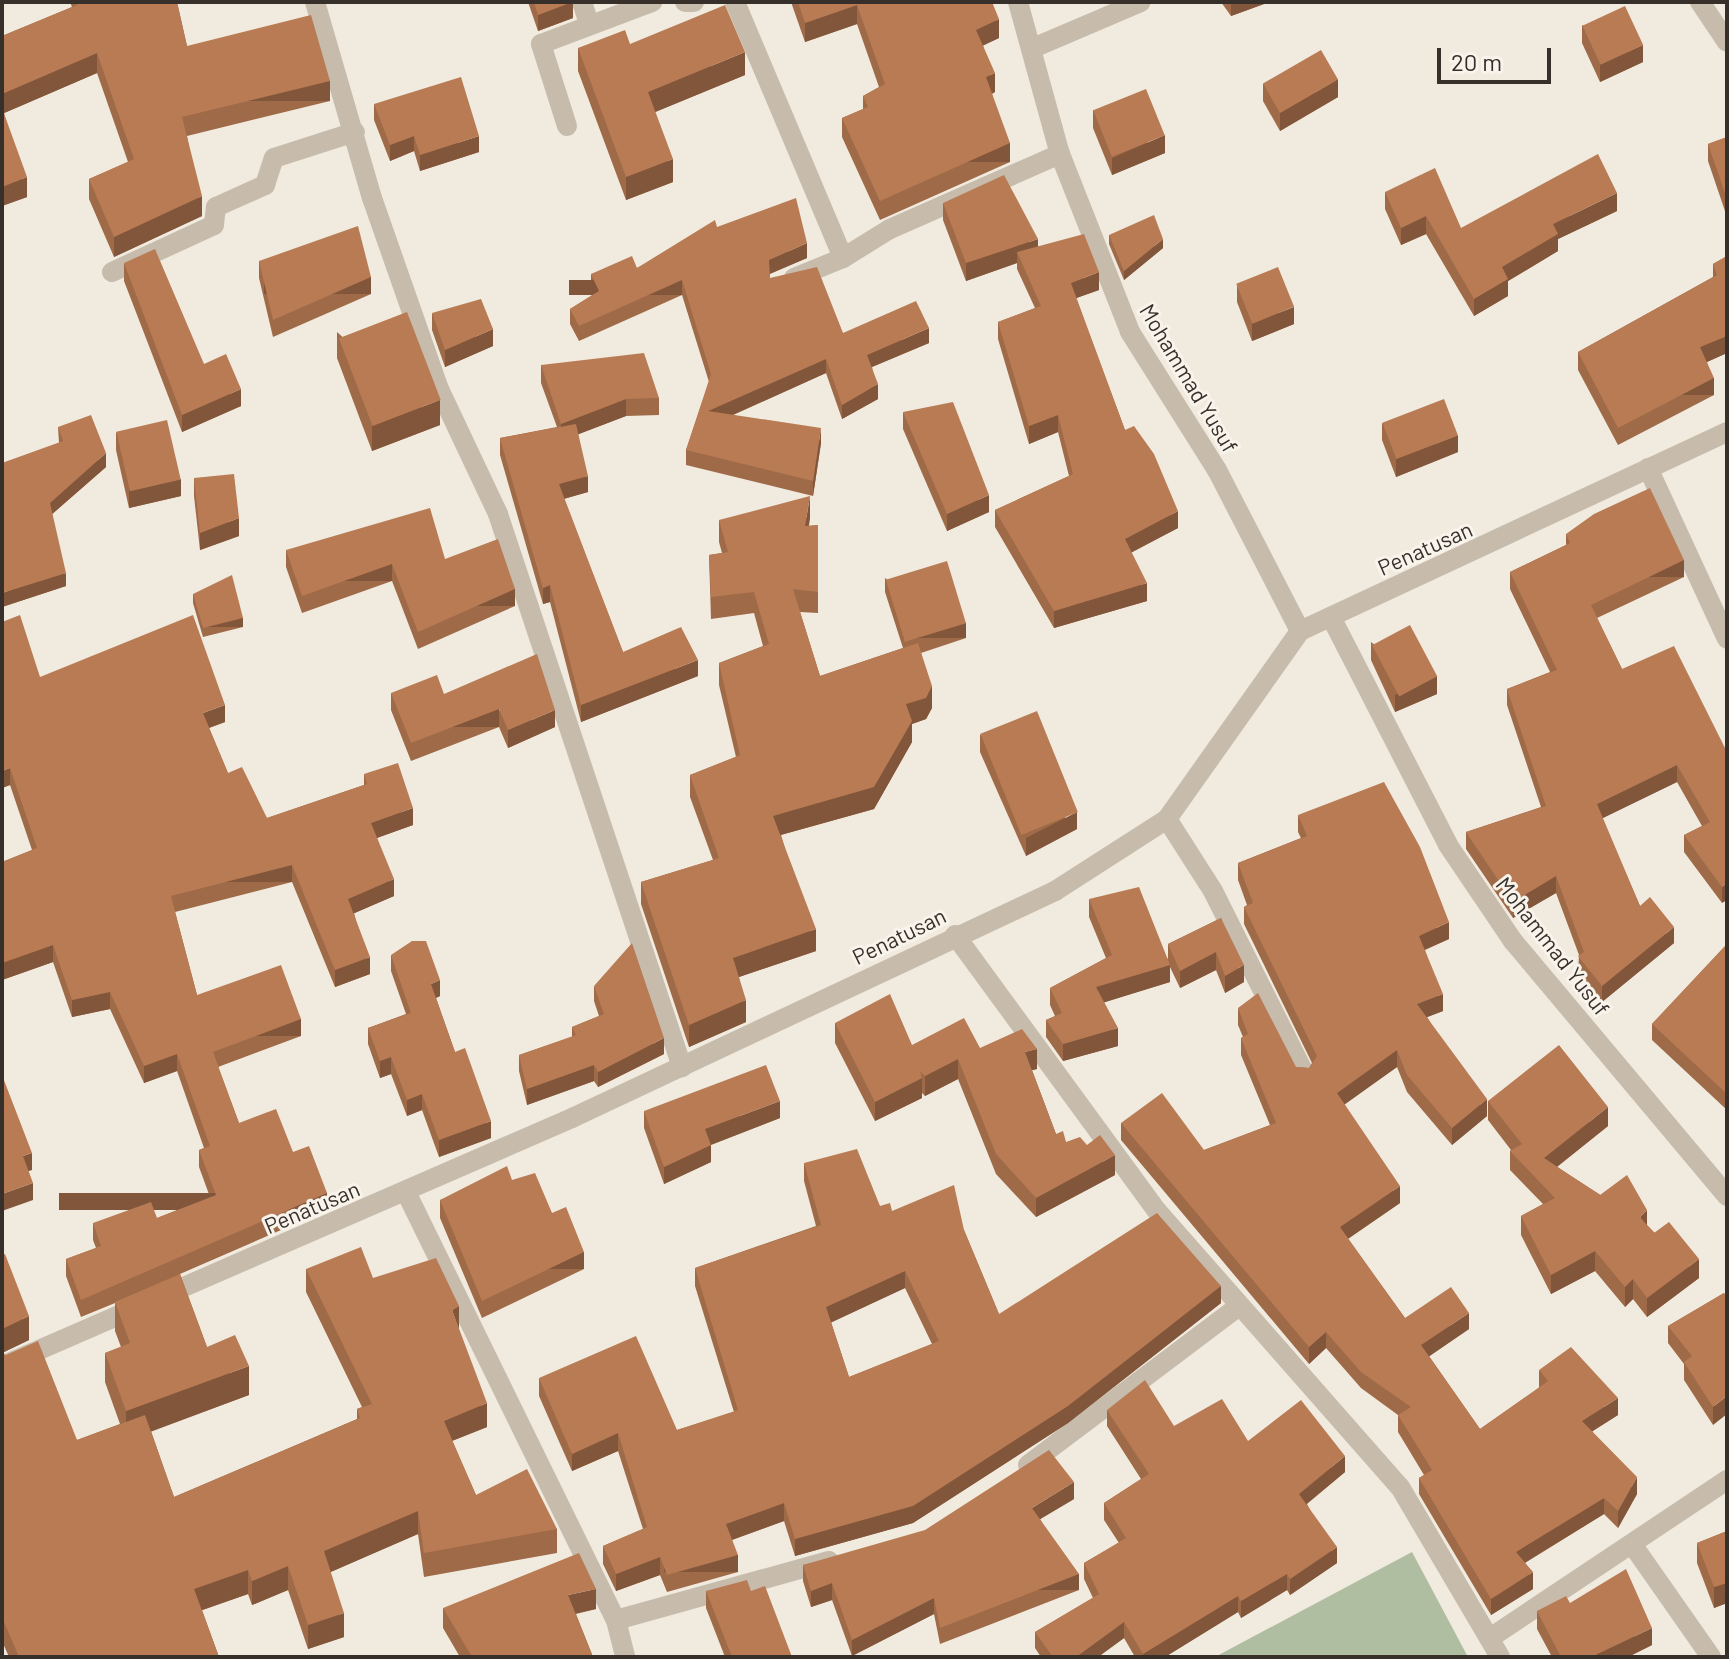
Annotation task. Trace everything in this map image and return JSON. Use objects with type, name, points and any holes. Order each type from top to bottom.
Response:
[{"type":"street","points":[[315,2],[439,389],[498,514],[682,1067]]},
{"type":"street","points":[[582,2],[589,23]]},
{"type":"street","points":[[567,126],[541,44],[589,23],[652,2]]},
{"type":"street","points":[[685,2],[694,2]]},
{"type":"street","points":[[735,2],[843,258]]},
{"type":"street","name":"Mohammad Yusuf","points":[[1018,2],[1060,154],[1130,332],[1217,470],[1300,631]]},
{"type":"street","points":[[1033,48],[1141,2]]},
{"type":"street","points":[[1700,2],[1727,42]]},
{"type":"street","points":[[112,272],[210,228],[216,207],[265,185],[274,158],[355,132]]},
{"type":"street","points":[[779,283],[843,258],[890,229],[1060,154]]},
{"type":"street","name":"Penatusan","points":[[2,1366],[406,1192],[682,1067],[955,935],[1055,891],[1167,819],[1300,631],[1727,432]]},
{"type":"street","points":[[1648,468],[1727,639]]},
{"type":"street","name":"Mohammad Yusuf","points":[[1331,617],[1448,845],[1513,941],[1726,1191]]},
{"type":"street","points":[[1167,819],[1213,891],[1304,1073]]},
{"type":"street","points":[[955,935],[1236,1308],[1400,1487],[1500,1657]]},
{"type":"street","points":[[406,1192],[616,1620],[625,1657]]},
{"type":"street","points":[[1014,1475],[1236,1308]]},
{"type":"street","points":[[1490,1638],[1634,1547],[1727,1480]]},
{"type":"street","points":[[1634,1547],[1711,1657]]},
{"type":"street","points":[[616,1620],[853,1555]]},
{"type":"green space","points":[[1412,1552],[1468,1657],[1215,1657]]},
{"type":"building","points":[[77,2],[177,2],[187,46],[311,15],[330,81],[182,117],[202,196],[114,237],[89,179],[134,159],[97,53],[2,94],[2,36],[77,5]]},
{"type":"building","points":[[534,2],[572,2],[538,15]]},
{"type":"building","points":[[798,2],[992,2],[999,19],[976,30],[995,73],[986,77],[1010,143],[880,201],[842,118],[868,107],[863,96],[885,84],[857,5],[805,23]]},
{"type":"building","points":[[725,5],[745,52],[648,92],[673,159],[626,177],[578,48],[625,30],[630,44]]},
{"type":"building","points":[[1625,6],[1643,45],[1601,65],[1582,26]]},
{"type":"building","points":[[1321,50],[1338,79],[1280,113],[1263,84]]},
{"type":"building","points":[[461,77],[479,136],[420,155],[414,136],[390,145],[374,104]]},
{"type":"building","points":[[1146,89],[1165,135],[1112,157],[1093,110]]},
{"type":"building","points":[[2,108],[27,177],[2,187]]},
{"type":"building","points":[[1727,137],[1727,199],[1708,144]]},
{"type":"building","points":[[1598,154],[1617,193],[1553,224],[1558,234],[1502,267],[1508,279],[1474,299],[1426,216],[1401,228],[1385,192],[1435,168],[1461,228]]},
{"type":"building","points":[[1004,175],[1038,239],[966,263],[943,203]]},
{"type":"building","points":[[796,198],[807,243],[769,260],[770,278],[817,267],[843,333],[916,301],[929,328],[867,355],[878,384],[842,405],[826,359],[708,411],[821,428],[813,481],[686,450],[711,374],[682,280],[579,326],[570,309],[599,291],[591,274],[632,256],[637,268],[715,220],[717,227]]},
{"type":"building","points":[[1154,215],[1163,239],[1124,271],[1109,235]]},
{"type":"building","points":[[358,226],[371,277],[273,320],[259,261]]},
{"type":"building","points":[[1084,234],[1099,272],[1071,283],[1125,430],[1134,426],[1154,454],[1178,511],[1125,539],[1147,583],[1054,611],[995,510],[1073,474],[1058,415],[1029,426],[998,322],[1041,306],[1017,252]]},
{"type":"building","points":[[155,249],[204,364],[226,354],[241,389],[182,415],[124,263]]},
{"type":"building","points":[[1727,256],[1727,336],[1700,347],[1714,378],[1618,428],[1578,352],[1717,275],[1713,264]]},
{"type":"building","points":[[1278,267],[1294,307],[1252,324],[1236,284]]},
{"type":"building","points":[[481,299],[493,329],[445,350],[432,313]]},
{"type":"building","points":[[407,312],[441,400],[373,426],[339,338]]},
{"type":"building","points":[[644,353],[659,398],[626,399],[561,424],[541,365]]},
{"type":"building","points":[[1444,399],[1458,435],[1396,459],[1382,423]]},
{"type":"building","points":[[953,402],[989,495],[947,514],[903,412]]},
{"type":"building","points":[[91,415],[106,453],[50,503],[66,573],[2,593],[2,463],[63,441],[58,427]]},
{"type":"building","points":[[167,420],[181,479],[130,491],[116,432]]},
{"type":"building","points":[[576,424],[588,476],[559,484],[623,652],[681,627],[698,660],[581,705],[550,585],[543,588],[500,438]]},
{"type":"building","points":[[234,474],[239,518],[200,533],[194,478]]},
{"type":"building","points":[[1650,488],[1684,560],[1591,605],[1622,669],[1674,646],[1727,752],[1727,883],[1722,887],[1684,835],[1710,822],[1677,765],[1597,804],[1640,906],[1650,897],[1674,927],[1602,986],[1578,956],[1584,952],[1556,876],[1513,902],[1466,832],[1546,806],[1507,689],[1557,670],[1510,572],[1570,543],[1566,534],[1594,514]]},
{"type":"building","points":[[810,496],[805,526],[818,525],[818,592],[793,589],[820,676],[918,643],[932,686],[926,698],[906,704],[912,721],[874,787],[773,816],[816,929],[733,958],[746,1000],[689,1025],[641,882],[719,858],[690,775],[740,755],[719,663],[769,644],[754,592],[711,597],[709,555],[728,552],[719,520]]},
{"type":"building","points":[[430,508],[445,559],[498,539],[515,589],[418,632],[392,564],[302,596],[286,550]]},
{"type":"building","points":[[947,561],[966,623],[905,642],[886,580]]},
{"type":"building","points":[[232,575],[243,618],[203,628],[193,594]]},
{"type":"building","points":[[20,615],[40,677],[193,615],[225,705],[203,713],[228,773],[242,767],[267,818],[367,784],[364,774],[398,763],[413,808],[371,823],[394,879],[348,899],[370,957],[335,970],[292,865],[171,896],[197,995],[281,965],[301,1019],[213,1052],[239,1123],[276,1109],[293,1152],[309,1146],[327,1193],[81,1300],[66,1259],[101,1246],[93,1223],[151,1202],[157,1218],[216,1195],[199,1150],[210,1146],[177,1054],[144,1066],[110,992],[72,1000],[53,945],[2,963],[2,862],[37,848],[10,768],[2,771],[2,622]]},
{"type":"building","points":[[1410,625],[1437,676],[1399,696],[1372,645]]},
{"type":"building","points":[[537,654],[555,710],[508,730],[499,709],[411,743],[391,693],[437,675],[444,694]]},
{"type":"building","points":[[1037,711],[1078,812],[1021,835],[980,734]]},
{"type":"building","points":[[1384,782],[1420,847],[1449,922],[1419,936],[1443,994],[1417,1004],[1487,1099],[1452,1128],[1407,1075],[1397,1050],[1337,1093],[1400,1186],[1340,1227],[1405,1318],[1451,1287],[1469,1313],[1421,1345],[1480,1429],[1548,1381],[1539,1370],[1571,1347],[1618,1398],[1582,1421],[1637,1477],[1618,1511],[1604,1498],[1516,1552],[1533,1572],[1491,1599],[1419,1478],[1432,1470],[1398,1415],[1411,1407],[1361,1372],[1326,1332],[1309,1347],[1121,1123],[1162,1093],[1204,1150],[1276,1123],[1241,1038],[1248,1034],[1238,1008],[1258,993],[1296,1067],[1309,1068],[1317,1056],[1244,907],[1253,903],[1238,863],[1307,836],[1298,815]]},
{"type":"building","points":[[1139,887],[1170,965],[1096,987],[1118,1028],[1063,1044],[1046,1020],[1062,1013],[1050,988],[1112,955],[1089,899]]},
{"type":"building","points":[[1221,918],[1244,965],[1225,976],[1216,952],[1180,971],[1168,944]]},
{"type":"building","points":[[412,941],[426,941],[440,980],[431,984],[455,1052],[465,1048],[491,1121],[439,1140],[422,1094],[407,1100],[391,1057],[380,1061],[368,1028],[411,1013],[391,955]]},
{"type":"building","points":[[632,943],[664,1038],[598,1072],[594,1065],[527,1089],[519,1055],[576,1035],[572,1027],[604,1014],[594,986]]},
{"type":"building","points":[[1727,944],[1727,1094],[1652,1024]]},
{"type":"building","points":[[890,994],[912,1045],[964,1018],[980,1048],[1022,1029],[1037,1049],[1025,1052],[1056,1134],[1063,1131],[1066,1142],[1080,1137],[1087,1145],[1100,1135],[1115,1155],[1036,1198],[996,1154],[958,1059],[925,1076],[920,1071],[922,1078],[875,1102],[835,1023]]},
{"type":"building","points":[[1559,1045],[1608,1107],[1544,1158],[1600,1195],[1627,1175],[1647,1210],[1640,1217],[1654,1233],[1669,1222],[1699,1259],[1647,1298],[1633,1279],[1625,1287],[1595,1251],[1551,1275],[1521,1216],[1555,1198],[1510,1151],[1522,1144],[1488,1101]]},
{"type":"building","points":[[766,1065],[780,1101],[705,1129],[711,1145],[664,1167],[644,1111]]},
{"type":"building","points":[[2,1075],[32,1153],[23,1156],[33,1183],[2,1194]]},
{"type":"building","points":[[857,1149],[880,1206],[890,1203],[892,1211],[954,1185],[964,1230],[999,1314],[1157,1213],[1221,1286],[1068,1406],[913,1506],[795,1539],[784,1503],[726,1524],[738,1555],[667,1575],[660,1557],[616,1574],[603,1546],[647,1527],[618,1433],[572,1454],[539,1378],[636,1336],[677,1430],[738,1410],[695,1268],[821,1225],[804,1163]],"holes":[[[905,1271],[939,1341],[849,1377],[826,1307]]]},
{"type":"building","points":[[507,1166],[512,1180],[535,1173],[552,1213],[566,1207],[584,1252],[482,1301],[440,1200]]},
{"type":"building","points":[[361,1247],[373,1278],[436,1258],[459,1306],[452,1310],[487,1403],[444,1421],[476,1495],[527,1469],[557,1529],[424,1553],[418,1511],[324,1551],[344,1613],[308,1625],[288,1566],[252,1581],[248,1570],[194,1589],[219,1657],[19,1657],[2,1617],[2,1353],[6,1355],[38,1341],[77,1440],[145,1415],[174,1497],[360,1418],[357,1409],[372,1404],[306,1269]]},
{"type":"building","points":[[5,1254],[29,1316],[2,1329],[2,1255]]},
{"type":"building","points":[[180,1274],[207,1347],[235,1335],[249,1366],[126,1411],[105,1353],[130,1343],[115,1302]]},
{"type":"building","points":[[1724,1293],[1727,1296],[1727,1396],[1713,1407],[1684,1362],[1692,1356],[1668,1326]]},
{"type":"building","points":[[1145,1380],[1174,1426],[1222,1399],[1248,1441],[1301,1400],[1345,1456],[1299,1494],[1337,1547],[1290,1579],[1287,1574],[1241,1601],[1238,1596],[1143,1654],[1124,1622],[1076,1657],[1053,1657],[1035,1632],[1099,1594],[1084,1563],[1126,1538],[1104,1503],[1149,1474],[1107,1410]]},
{"type":"building","points":[[1049,1450],[1074,1482],[1032,1508],[1079,1574],[940,1628],[934,1598],[852,1640],[832,1583],[811,1591],[803,1565],[925,1530]]},
{"type":"building","points":[[1727,1531],[1727,1583],[1714,1587],[1697,1543]]},
{"type":"building","points":[[579,1553],[596,1589],[568,1595],[593,1657],[472,1657],[443,1608]]},
{"type":"building","points":[[1626,1569],[1652,1628],[1591,1657],[1561,1657],[1537,1611],[1566,1596],[1570,1603]]},
{"type":"building","points":[[747,1580],[751,1591],[765,1586],[792,1657],[732,1657],[706,1591]]}]
